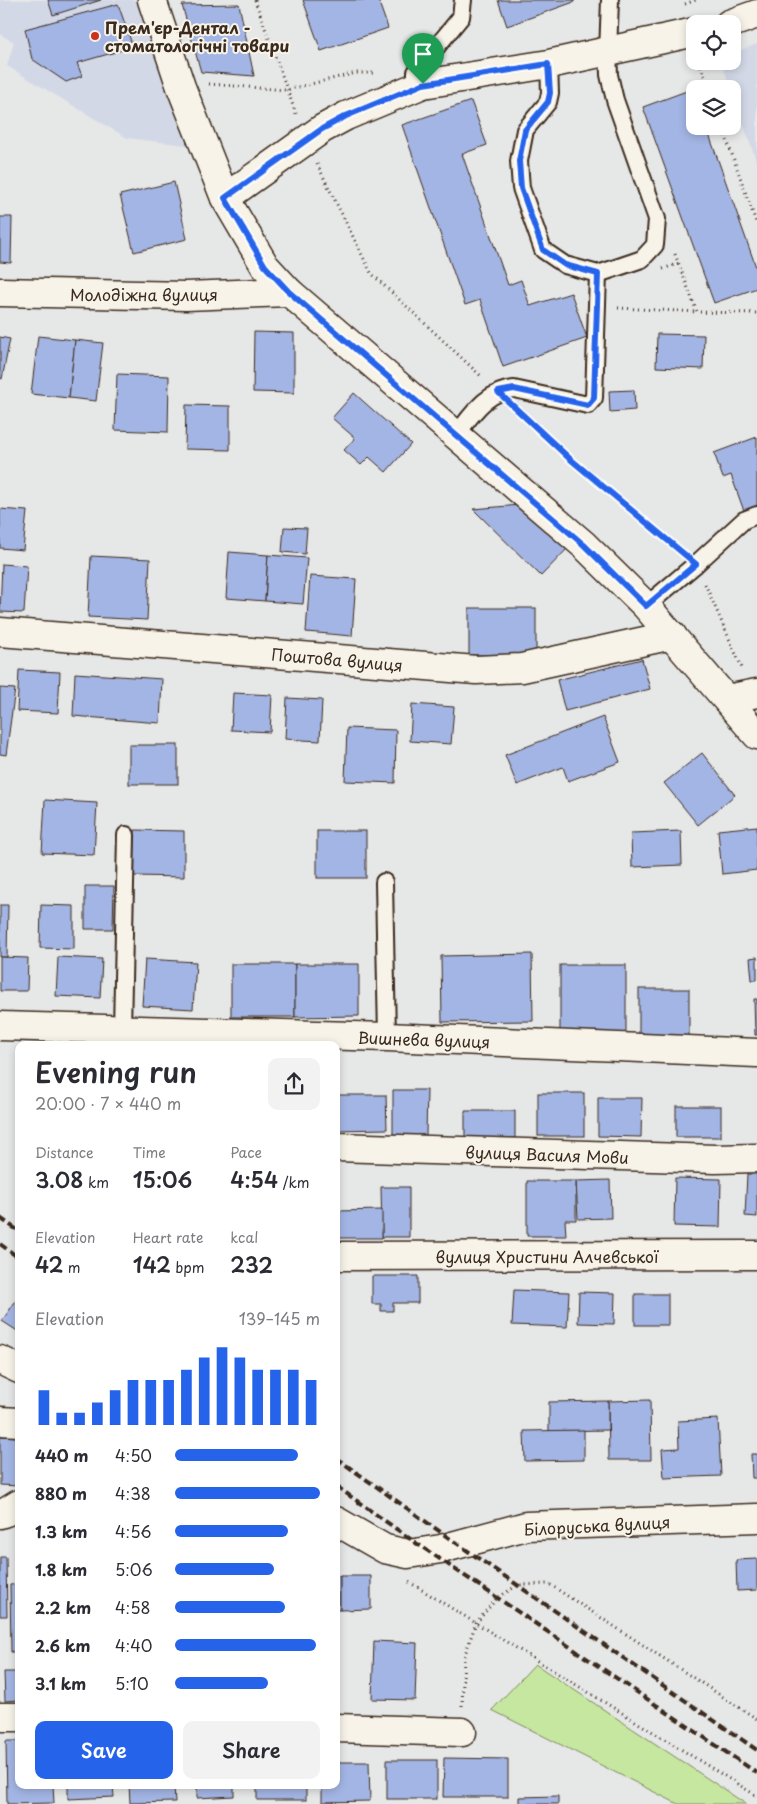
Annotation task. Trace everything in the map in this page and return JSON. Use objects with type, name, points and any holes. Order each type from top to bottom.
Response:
[{"type":"street","points":[[152,0],[181,87],[225,198],[265,266],[289,292],[584,545],[646,606],[672,635],[746,695],[757,736]]},
{"type":"street","points":[[741,20],[757,14]]},
{"type":"street","points":[[225,198],[306,140],[346,116],[423,84],[548,64],[686,34]]},
{"type":"street","name":"Молодіжна вулиця","points":[[0,292],[186,296],[289,292]]},
{"type":"street","name":"Поштова вулиця","points":[[0,632],[476,670],[522,668],[672,635]]},
{"type":"street","name":"Вишнева вулиця","points":[[0,1026],[387,1037],[757,1053]]},
{"type":"street","name":"вулиця Василя Мови","points":[[340,1148],[715,1159],[757,1158]]},
{"type":"street","name":"вулиця Христини Алчевської","points":[[340,1256],[757,1255]]},
{"type":"street","points":[[0,1360],[15,1367]]},
{"type":"street","points":[[0,1421],[15,1422]]},
{"type":"street","points":[[0,1514],[15,1506]]},
{"type":"street","name":"Білоруська вулиця","points":[[340,1523],[385,1550],[408,1554],[441,1550],[526,1526],[757,1518]]},
{"type":"street","points":[[0,1717],[15,1717]]},
{"type":"street","points":[[340,1728],[462,1732]]},
{"type":"lane","points":[[416,87],[416,72],[461,17],[463,0]]},
{"type":"lane","points":[[548,64],[550,93],[548,102],[525,130],[519,161],[521,188],[543,250],[565,265],[598,274],[642,258],[655,245],[657,218],[614,100],[608,75],[610,0]]},
{"type":"lane","points":[[456,435],[485,401],[498,392],[514,389],[588,405],[594,398],[598,274]]},
{"type":"lane","points":[[646,606],[744,520],[757,514]]},
{"type":"lane","points":[[122,1030],[126,835]]},
{"type":"lane","points":[[384,882],[387,1037]]},
{"type":"path","points":[[255,0],[286,90],[306,140],[370,273],[569,458],[696,564],[746,695]]},
{"type":"path","points":[[725,135],[757,226]]},
{"type":"path","points":[[679,263],[697,312]]},
{"type":"path","points":[[598,307],[757,313]]},
{"type":"path","points":[[402,1577],[757,1796]]},
{"type":"path","points":[[462,1732],[464,1657],[476,1623],[496,1598],[518,1585],[549,1584],[757,1719]]},
{"type":"shaded area","points":[[0,0],[144,0],[195,146],[127,138],[7,66],[14,42],[0,34]]},
{"type":"shaded area","points":[[757,44],[757,163],[741,117],[741,80],[728,80],[724,70],[741,70],[741,50]]},
{"type":"green space","points":[[535,1664],[746,1804],[678,1804],[492,1710]]},
{"type":"building","points":[[48,0],[101,0],[53,15]]},
{"type":"building","points":[[303,0],[378,0],[388,28],[321,51]]},
{"type":"building","points":[[498,0],[574,0],[574,2],[507,26]]},
{"type":"building","points":[[118,4],[133,47],[77,63],[82,76],[66,82],[32,59],[25,29]]},
{"type":"building","points":[[239,4],[254,76],[201,72],[182,5]]},
{"type":"building","points":[[686,91],[686,135],[709,135],[757,270],[757,288],[714,303],[643,107]]},
{"type":"building","points":[[471,101],[487,145],[462,154],[508,285],[521,280],[530,306],[571,293],[587,338],[503,367],[480,300],[465,305],[402,125]]},
{"type":"building","points":[[174,182],[187,239],[134,252],[120,195]]},
{"type":"building","points":[[0,217],[12,217],[11,263],[0,262]]},
{"type":"building","points":[[254,332],[294,333],[294,393],[253,392]]},
{"type":"building","points":[[657,334],[704,335],[703,369],[656,367]]},
{"type":"building","points":[[38,336],[75,340],[69,398],[31,394]]},
{"type":"building","points":[[0,337],[10,339],[2,379],[0,378]]},
{"type":"building","points":[[75,340],[103,343],[96,401],[69,398]]},
{"type":"building","points":[[117,374],[169,376],[168,432],[115,430]]},
{"type":"building","points":[[634,390],[635,410],[610,412],[609,391]]},
{"type":"building","points":[[354,393],[411,444],[386,472],[369,457],[361,465],[344,450],[355,438],[332,418]]},
{"type":"building","points":[[186,405],[230,406],[230,450],[185,449]]},
{"type":"building","points":[[757,437],[757,506],[744,511],[731,475],[723,478],[714,453]]},
{"type":"building","points":[[520,505],[567,549],[541,576],[473,509]]},
{"type":"building","points":[[0,509],[27,511],[23,550],[0,548]]},
{"type":"building","points":[[284,527],[307,528],[305,554],[282,552]]},
{"type":"building","points":[[229,552],[268,555],[265,601],[226,598]]},
{"type":"building","points":[[268,555],[307,558],[303,604],[265,601]]},
{"type":"building","points":[[91,556],[150,559],[147,620],[88,617]]},
{"type":"building","points":[[2,564],[27,566],[24,613],[0,612]]},
{"type":"building","points":[[310,576],[356,579],[352,636],[306,632]]},
{"type":"building","points":[[469,608],[536,608],[536,655],[469,655]]},
{"type":"building","points":[[642,659],[650,689],[565,711],[557,680]]},
{"type":"building","points":[[19,670],[60,672],[58,713],[17,711]]},
{"type":"building","points":[[75,673],[162,679],[160,723],[73,716]]},
{"type":"building","points":[[0,688],[15,689],[6,755],[0,754]]},
{"type":"building","points":[[233,693],[272,695],[270,732],[231,730]]},
{"type":"building","points":[[287,698],[322,700],[320,741],[285,739]]},
{"type":"building","points":[[412,704],[454,707],[451,744],[410,741]]},
{"type":"building","points":[[603,717],[620,762],[568,781],[563,767],[517,785],[505,755]]},
{"type":"building","points":[[347,728],[396,730],[395,783],[345,781]]},
{"type":"building","points":[[129,745],[178,745],[178,784],[129,784]]},
{"type":"building","points":[[702,753],[735,795],[698,825],[664,783]]},
{"type":"building","points":[[45,800],[97,803],[94,855],[42,853]]},
{"type":"building","points":[[757,826],[757,870],[722,874],[718,830]]},
{"type":"building","points":[[135,830],[184,831],[184,877],[134,876]]},
{"type":"building","points":[[317,831],[366,831],[366,878],[317,878]]},
{"type":"building","points":[[681,831],[682,865],[632,867],[631,833]]},
{"type":"building","points":[[85,886],[114,886],[113,929],[85,929]]},
{"type":"building","points":[[0,905],[8,905],[7,957],[0,957]]},
{"type":"building","points":[[41,905],[74,906],[74,949],[40,948]]},
{"type":"building","points":[[532,954],[533,1021],[442,1022],[441,956]]},
{"type":"building","points":[[0,957],[28,958],[27,991],[0,991]]},
{"type":"building","points":[[58,957],[102,959],[100,998],[56,996]]},
{"type":"building","points":[[757,957],[757,980],[752,980],[750,958]]},
{"type":"building","points":[[145,959],[196,962],[193,1009],[142,1006]]},
{"type":"building","points":[[231,964],[295,964],[295,1017],[231,1017]]},
{"type":"building","points":[[295,964],[359,964],[359,1016],[295,1017]]},
{"type":"building","points":[[560,965],[626,965],[626,1034],[560,1034]]},
{"type":"building","points":[[639,989],[689,989],[689,1037],[639,1037]]},
{"type":"building","points":[[754,999],[757,999],[757,1035],[755,1035]]},
{"type":"building","points":[[393,1090],[427,1090],[426,1135],[393,1135]]},
{"type":"building","points":[[538,1093],[584,1093],[584,1136],[538,1136]]},
{"type":"building","points":[[340,1095],[386,1095],[387,1129],[340,1130]]},
{"type":"building","points":[[598,1098],[642,1098],[641,1137],[598,1136]]},
{"type":"building","points":[[676,1106],[721,1106],[721,1137],[676,1137]]},
{"type":"building","points":[[465,1111],[515,1111],[515,1138],[465,1138]]},
{"type":"building","points":[[747,1174],[757,1174],[757,1217],[745,1216]]},
{"type":"building","points":[[675,1178],[721,1179],[720,1227],[674,1226]]},
{"type":"building","points":[[610,1180],[611,1218],[578,1219],[576,1181]]},
{"type":"building","points":[[527,1181],[576,1181],[576,1220],[565,1220],[566,1236],[527,1236]]},
{"type":"building","points":[[381,1187],[409,1187],[409,1237],[382,1237]]},
{"type":"building","points":[[382,1210],[382,1238],[340,1238],[340,1211]]},
{"type":"building","points":[[372,1276],[418,1276],[418,1303],[393,1303],[393,1311],[381,1311],[381,1304],[372,1304]]},
{"type":"building","points":[[514,1290],[569,1292],[567,1327],[512,1325]]},
{"type":"building","points":[[579,1292],[615,1293],[614,1324],[578,1323]]},
{"type":"building","points":[[635,1294],[668,1294],[668,1325],[635,1325]]},
{"type":"building","points":[[15,1302],[15,1329],[2,1321]]},
{"type":"building","points":[[650,1400],[651,1460],[609,1460],[608,1401]]},
{"type":"building","points":[[608,1401],[608,1430],[549,1431],[549,1402]]},
{"type":"building","points":[[718,1419],[721,1476],[664,1478],[662,1449],[679,1448],[678,1421]]},
{"type":"building","points":[[584,1430],[584,1460],[525,1461],[524,1431]]},
{"type":"building","points":[[0,1436],[15,1437],[15,1486],[0,1485]]},
{"type":"building","points":[[751,1454],[757,1454],[757,1478],[752,1478]]},
{"type":"building","points":[[0,1557],[6,1557],[7,1616],[0,1616]]},
{"type":"building","points":[[757,1559],[757,1590],[737,1591],[736,1560]]},
{"type":"building","points":[[340,1576],[371,1576],[371,1609],[340,1610]]},
{"type":"building","points":[[15,1584],[15,1652],[11,1652],[10,1585]]},
{"type":"building","points":[[374,1641],[417,1643],[415,1700],[372,1699]]},
{"type":"building","points":[[4,1672],[15,1672],[15,1700],[5,1701]]},
{"type":"building","points":[[6,1741],[15,1741],[15,1789],[53,1789],[54,1803],[7,1804]]},
{"type":"building","points":[[444,1758],[508,1759],[508,1797],[443,1797]]},
{"type":"building","points":[[387,1760],[437,1760],[437,1799],[387,1799]]},
{"type":"building","points":[[340,1762],[369,1762],[370,1801],[322,1802],[322,1789],[340,1789]]},
{"type":"building","points":[[68,1789],[113,1789],[114,1797],[68,1799]]},
{"type":"building","points":[[129,1789],[174,1789],[175,1802],[130,1803]]},
{"type":"building","points":[[197,1789],[234,1789],[234,1796],[197,1798]]},
{"type":"building","points":[[257,1789],[306,1789],[306,1800],[257,1800]]},
{"type":"building","points":[[558,1796],[558,1804],[519,1804],[519,1797]]},
{"type":"railway","points":[[0,1218],[15,1228]]},
{"type":"railway","points":[[0,1244],[15,1255]]},
{"type":"railway","points":[[340,1461],[757,1750]]},
{"type":"railway","points":[[340,1489],[416,1543],[757,1773]]},
{"type":"place","name":"Прем'єр-Дентал - стоматологічні товари","points":[[95,36]]},
{"type":"route","points":[[548,64],[550,93],[548,102],[525,130],[519,161],[521,188],[543,250],[565,265],[598,274],[594,398],[588,405],[514,389],[498,392],[569,458],[696,564],[646,606],[584,545],[289,292],[265,266],[225,198],[322,129],[346,116],[423,84],[548,64]]}]
